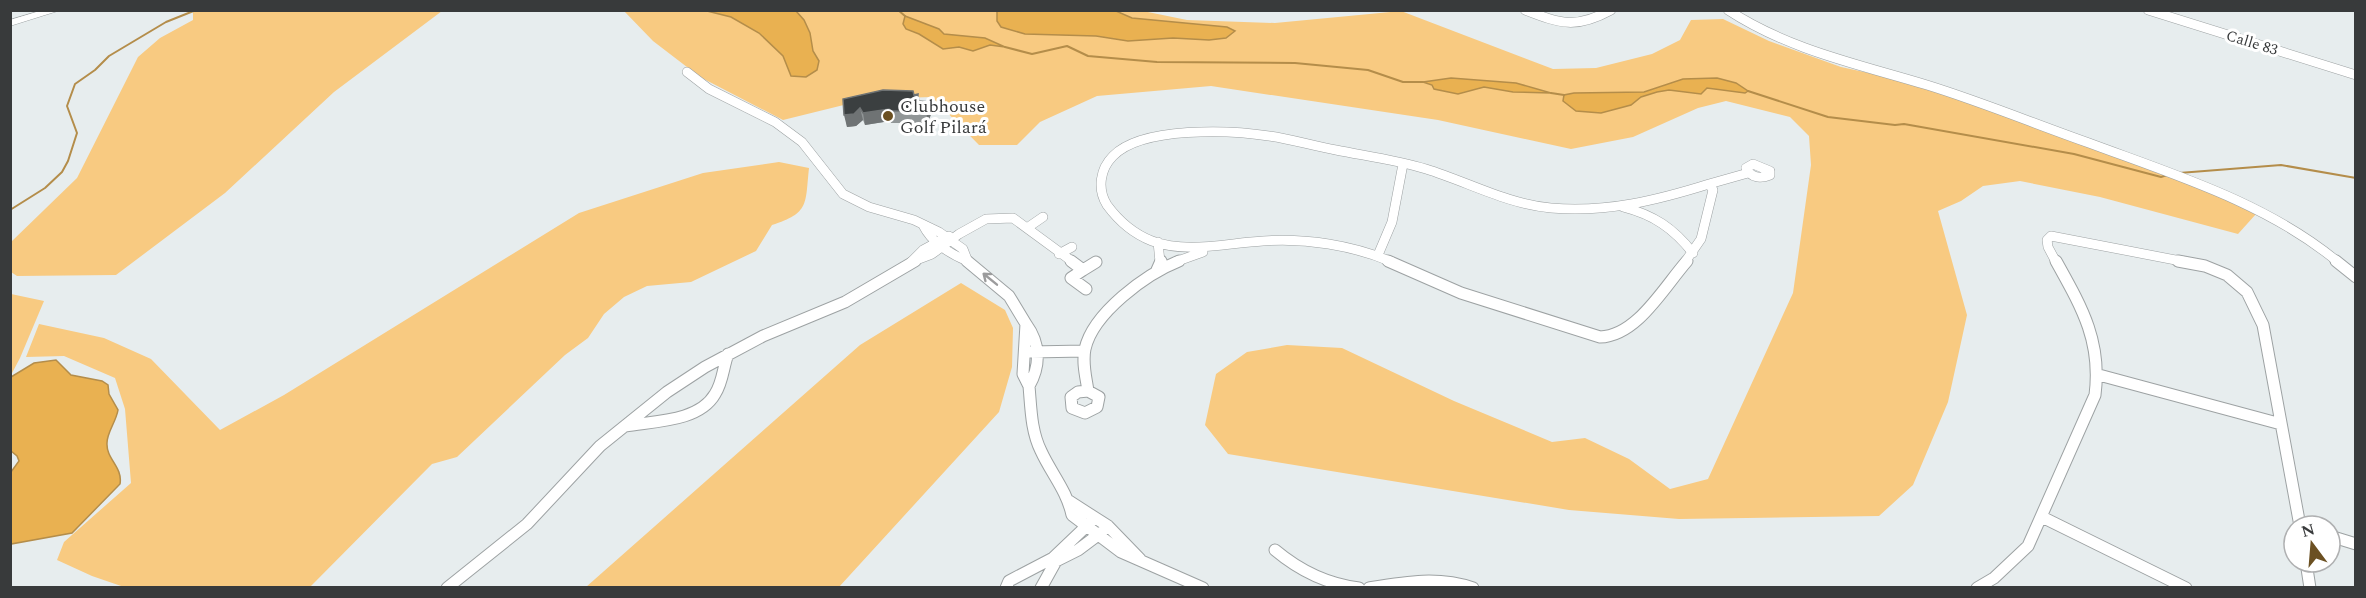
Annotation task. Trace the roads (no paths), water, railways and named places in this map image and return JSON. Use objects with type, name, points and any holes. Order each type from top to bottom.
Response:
[{"type":"street","points":[[10,18],[37,10]]},
{"type":"street","points":[[10,23],[56,10]]},
{"type":"street","points":[[1525,10],[1553,21],[1575,25],[1594,20],[1611,10]]},
{"type":"street","points":[[1728,10],[1766,34],[1794,46],[1927,85],[2186,178],[2241,201],[2290,227],[2336,259],[2355,277]]},
{"type":"street","name":"Calle 83","points":[[2148,10],[2355,75]]},
{"type":"street","points":[[687,72],[709,88],[775,122],[802,142],[843,194],[869,207],[903,216],[963,249],[967,261],[1009,296],[1036,338],[1038,352],[1036,376],[1029,386]]},
{"type":"street","points":[[1218,247],[1177,247],[1158,242],[1131,230],[1101,195],[1100,183],[1109,159],[1115,152],[1131,143],[1178,134],[1248,134],[1275,137],[1403,164],[1528,205],[1552,208],[1620,207],[1748,173]]},
{"type":"street","points":[[1378,255],[1385,243],[1395,212],[1403,164]]},
{"type":"street","points":[[1088,391],[1084,351],[1087,341],[1113,307],[1133,286],[1157,270],[1190,255],[1218,247],[1256,241],[1302,241],[1344,246],[1378,255],[1427,279],[1594,337],[1608,338],[1619,335],[1632,326],[1693,253],[1706,225],[1713,190],[1709,184]]},
{"type":"street","points":[[1620,207],[1648,214],[1666,223],[1693,253]]},
{"type":"street","points":[[447,588],[527,524],[600,446],[667,392],[728,354],[778,328],[845,302],[909,263],[921,260],[947,240],[986,219],[1013,218],[1059,254],[1065,264],[1083,270]]},
{"type":"street","points":[[1008,227],[1043,218]]},
{"type":"street","points":[[1977,588],[1994,578],[2028,546],[2095,395],[2099,375],[2098,356],[2088,325],[2048,247],[2048,240],[2051,236],[2205,266],[2238,283],[2247,292],[2263,325],[2298,514]]},
{"type":"street","points":[[1029,244],[1040,239]]},
{"type":"street","points":[[1157,270],[1161,261],[1158,242]]},
{"type":"street","points":[[1059,254],[1072,247]]},
{"type":"street","points":[[1086,289],[1071,278],[1096,262]]},
{"type":"street","points":[[1026,324],[1023,374],[1029,386],[1030,411],[1037,441],[1069,501],[1072,515],[1090,522],[1121,552],[1203,588]]},
{"type":"street","points":[[1025,352],[1084,351]]},
{"type":"street","points":[[622,427],[689,414],[706,405],[713,399],[718,389],[728,354]]},
{"type":"street","points":[[2099,375],[2281,424]]},
{"type":"street","points":[[2042,517],[2186,588]]},
{"type":"street","points":[[1006,588],[1009,581],[1053,558],[1090,522]]},
{"type":"street","points":[[1041,588],[1056,561],[1078,550],[1102,532]]},
{"type":"street","points":[[1275,550],[1298,571],[1323,581],[1359,588]]},
{"type":"street","points":[[1368,588],[1424,580],[1448,581],[1473,588]]},
{"type":"waterway","points":[[10,210],[45,188],[62,172],[68,161],[77,133],[67,106],[75,84],[95,70],[109,56],[166,22],[196,10]]},
{"type":"waterway","points":[[898,10],[905,16]]},
{"type":"waterway","points":[[1005,47],[1032,54],[1067,46],[1088,56],[1157,62],[1295,63],[1368,70],[1403,82],[1423,82]]},
{"type":"waterway","points":[[1748,91],[1828,117],[1895,125],[1904,124],[2074,154],[2161,177],[2167,175]]},
{"type":"waterway","points":[[1551,93],[1564,95]]},
{"type":"waterway","points":[[2179,173],[2281,165],[2356,178]]},
{"type":"place","name":"Clubhouse Golf Pilará","points":[[888,116]]}]
